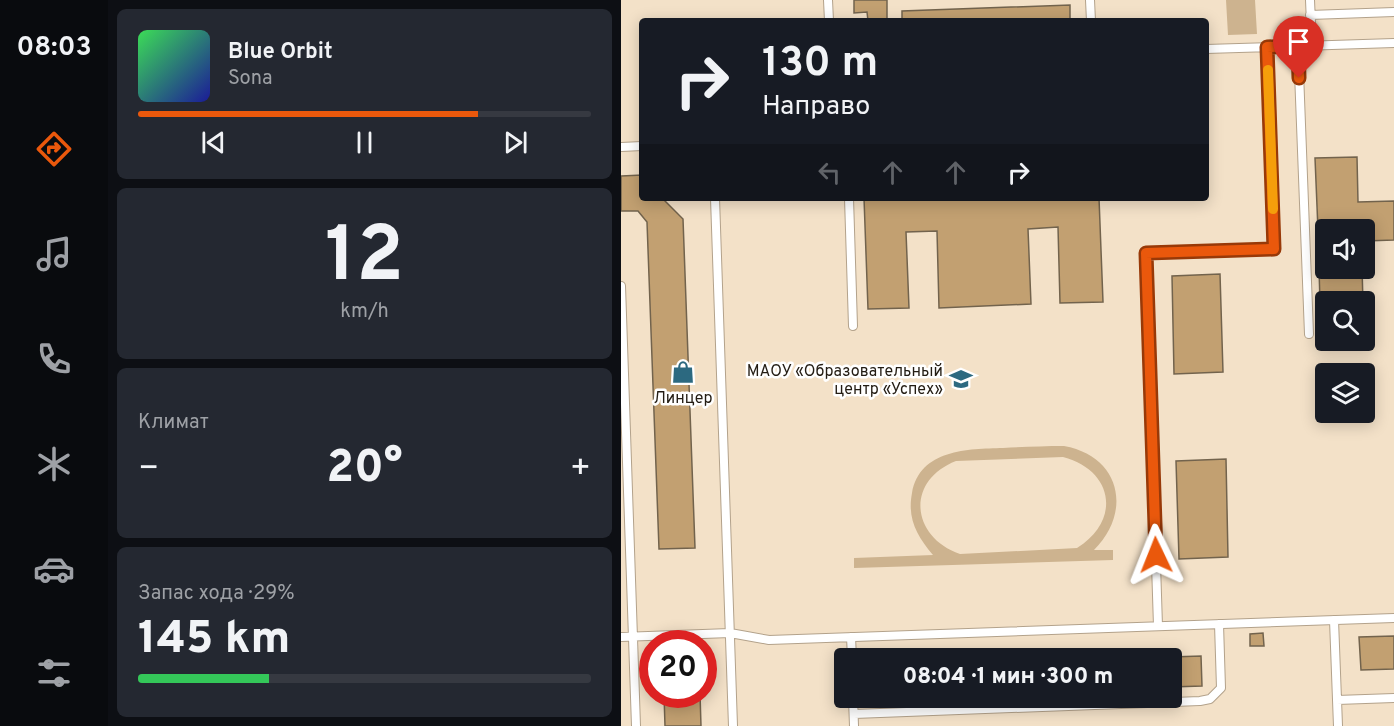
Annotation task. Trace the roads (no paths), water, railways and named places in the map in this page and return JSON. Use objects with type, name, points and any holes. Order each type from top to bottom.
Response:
[{"type":"lane","points":[[828,0],[828,18]]},
{"type":"lane","points":[[1090,0],[1091,18]]},
{"type":"lane","points":[[1310,0],[1312,46]]},
{"type":"lane","points":[[1311,15],[1394,12]]},
{"type":"lane","points":[[1209,50],[1394,43]]},
{"type":"lane","points":[[1298,46],[1309,334]]},
{"type":"lane","points":[[1158,626],[1146,253],[1274,249],[1267,47]]},
{"type":"lane","points":[[621,147],[639,146]]},
{"type":"lane","points":[[715,201],[733,726]]},
{"type":"lane","points":[[849,201],[853,326]]},
{"type":"lane","points":[[621,286],[636,726]]},
{"type":"lane","points":[[621,637],[730,633],[769,640],[1394,618]]},
{"type":"lane","points":[[1334,620],[1338,726]]},
{"type":"lane","points":[[854,714],[1210,699],[1221,688],[1219,624]]},
{"type":"lane","points":[[851,637],[852,648]]},
{"type":"lane","points":[[1337,700],[1394,698]]},
{"type":"lane","points":[[854,708],[854,726]]},
{"type":"place","name":"Линцер","points":[[683,372]]},
{"type":"place","name":"МАОУ «Образовательный центр «Успех»","points":[[961,379]]}]
